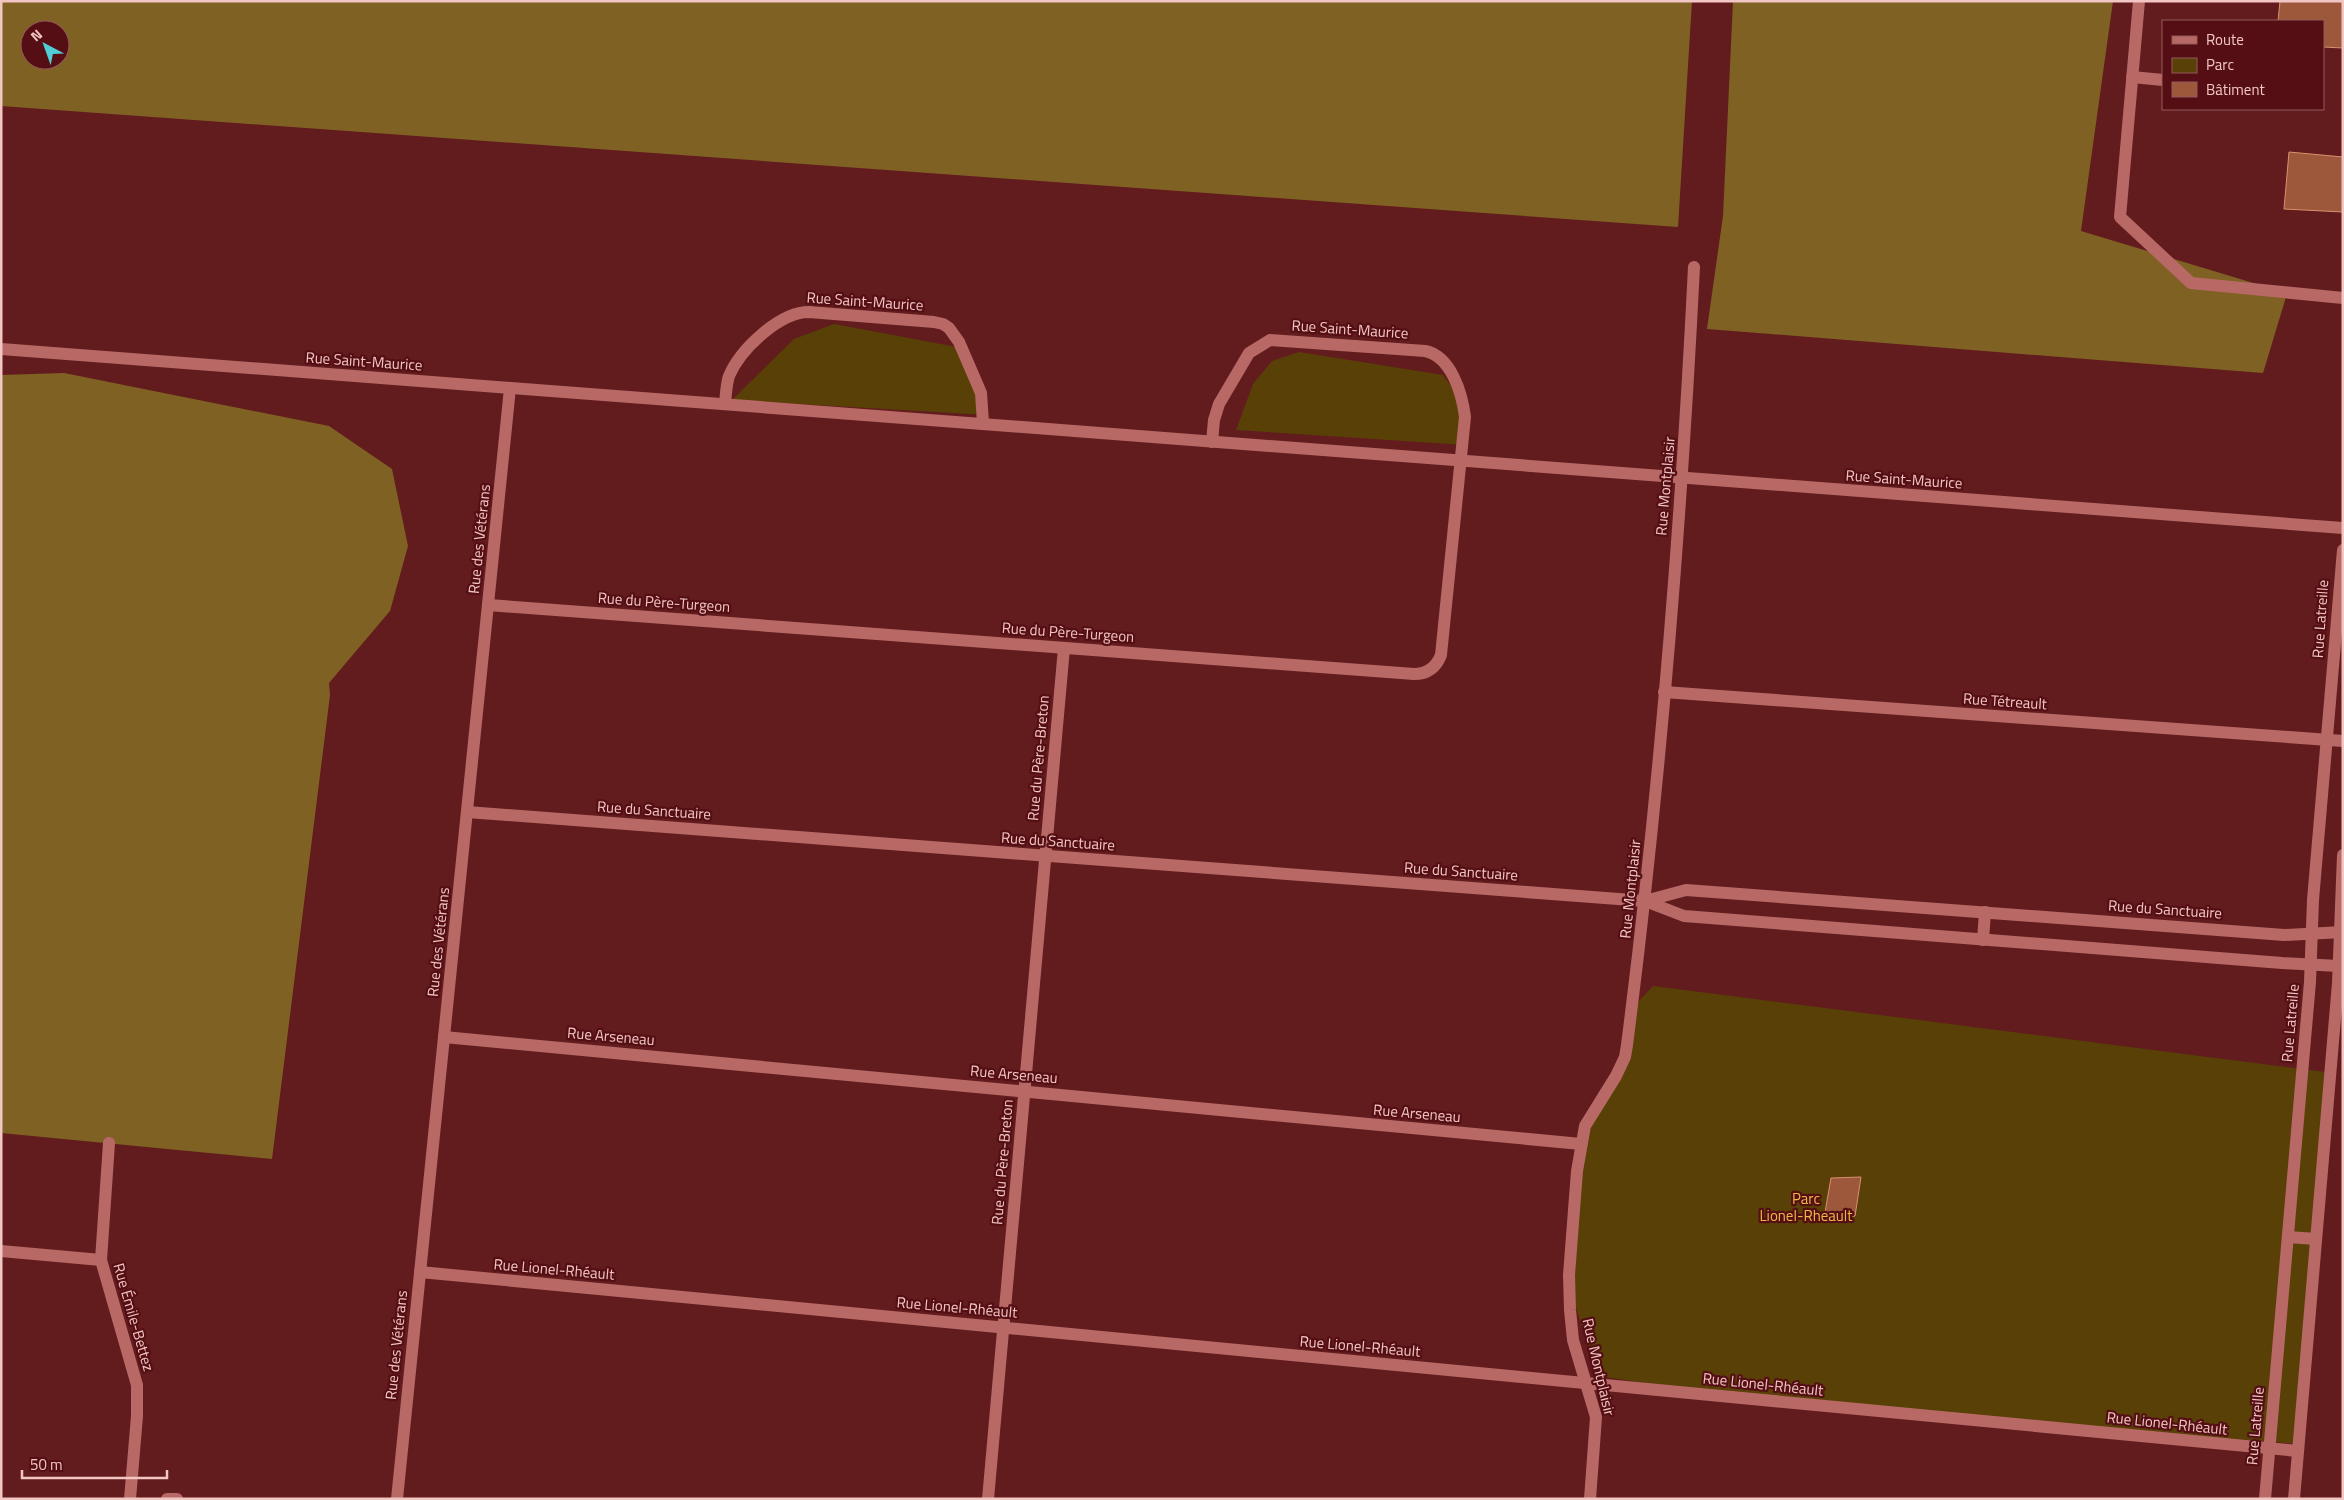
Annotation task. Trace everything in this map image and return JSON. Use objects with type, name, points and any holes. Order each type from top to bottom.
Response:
[{"type":"street","points":[[2139,1],[2120,217],[2191,283],[2343,298]]},
{"type":"street","points":[[2132,77],[2162,80]]},
{"type":"street","name":"Rue Montplaisir","points":[[1590,1499],[1596,1417],[1573,1340],[1569,1275],[1581,1144],[1588,1119],[1616,1076],[1625,1057],[1645,901],[1683,477],[1694,267]]},
{"type":"street","name":"Rue Saint-Maurice","points":[[725,404],[727,382],[736,364],[770,328],[790,315],[809,312],[943,324],[949,328],[959,342],[981,394],[983,401],[983,423]]},
{"type":"street","name":"Rue Saint-Maurice","points":[[1212,442],[1214,420],[1219,404],[1245,359],[1262,344],[1270,340],[1281,340],[1424,351],[1437,355],[1450,371],[1464,409],[1462,460]]},
{"type":"street","name":"Rue Saint-Maurice","points":[[1,349],[2343,528]]},
{"type":"street","name":"Rue des Vétérans","points":[[397,1499],[510,388]]},
{"type":"street","name":"Rue du Père-Turgeon","points":[[488,605],[1414,674],[1430,671],[1441,656],[1462,460]]},
{"type":"street","name":"Rue Latreille","points":[[2265,1499],[2311,965],[2311,934],[2343,550]]},
{"type":"street","name":"Rue du Père-Breton","points":[[988,1499],[1064,648]]},
{"type":"street","name":"Rue Tétreault","points":[[1664,692],[2343,741]]},
{"type":"street","name":"Rue du Sanctuaire","points":[[467,812],[1645,901],[1684,916],[2339,966]]},
{"type":"street","points":[[2294,1499],[2339,966],[2343,855]]},
{"type":"street","name":"Rue du Sanctuaire","points":[[1645,901],[1686,890],[2284,935],[2341,932]]},
{"type":"street","points":[[1983,940],[1985,912]]},
{"type":"street","name":"Rue Arseneau","points":[[444,1037],[1581,1144]]},
{"type":"street","name":"Rue Émile-Bettez","points":[[109,1143],[101,1260],[137,1385],[137,1416],[130,1499]]},
{"type":"street","points":[[2288,1237],[2316,1239]]},
{"type":"street","points":[[1,1251],[101,1260]]},
{"type":"street","name":"Rue Lionel-Rhéault","points":[[420,1272],[2298,1451]]},
{"type":"street","points":[[167,1499],[177,1499]]},
{"type":"green space","points":[[834,324],[962,348],[987,415],[732,400],[794,339]]},
{"type":"green space","points":[[1299,352],[1443,375],[1471,414],[1465,445],[1236,430],[1253,384],[1272,361]]},
{"type":"green space","name":"Parc Lionel-Rheault","points":[[1653,986],[2326,1072],[2299,1444],[1782,1404],[1599,1376],[1573,1299],[1584,1145],[1616,1071],[1638,1002]]},
{"type":"shaded area","points":[[1,1],[1692,1],[1678,227],[1,106]]},
{"type":"shaded area","points":[[1733,1],[2113,1],[2081,231],[2270,288],[2286,297],[2263,373],[1707,329],[1723,216]]},
{"type":"shaded area","points":[[64,373],[329,426],[392,469],[408,546],[390,611],[329,683],[330,695],[272,1159],[1,1133],[1,375]]},
{"type":"building","points":[[2280,1],[2343,1],[2343,48],[2324,47],[2324,20],[2278,20]]},
{"type":"building","points":[[2289,152],[2343,157],[2343,212],[2284,209]]},
{"type":"building","points":[[1861,1177],[1855,1216],[1824,1218],[1831,1178]]}]
